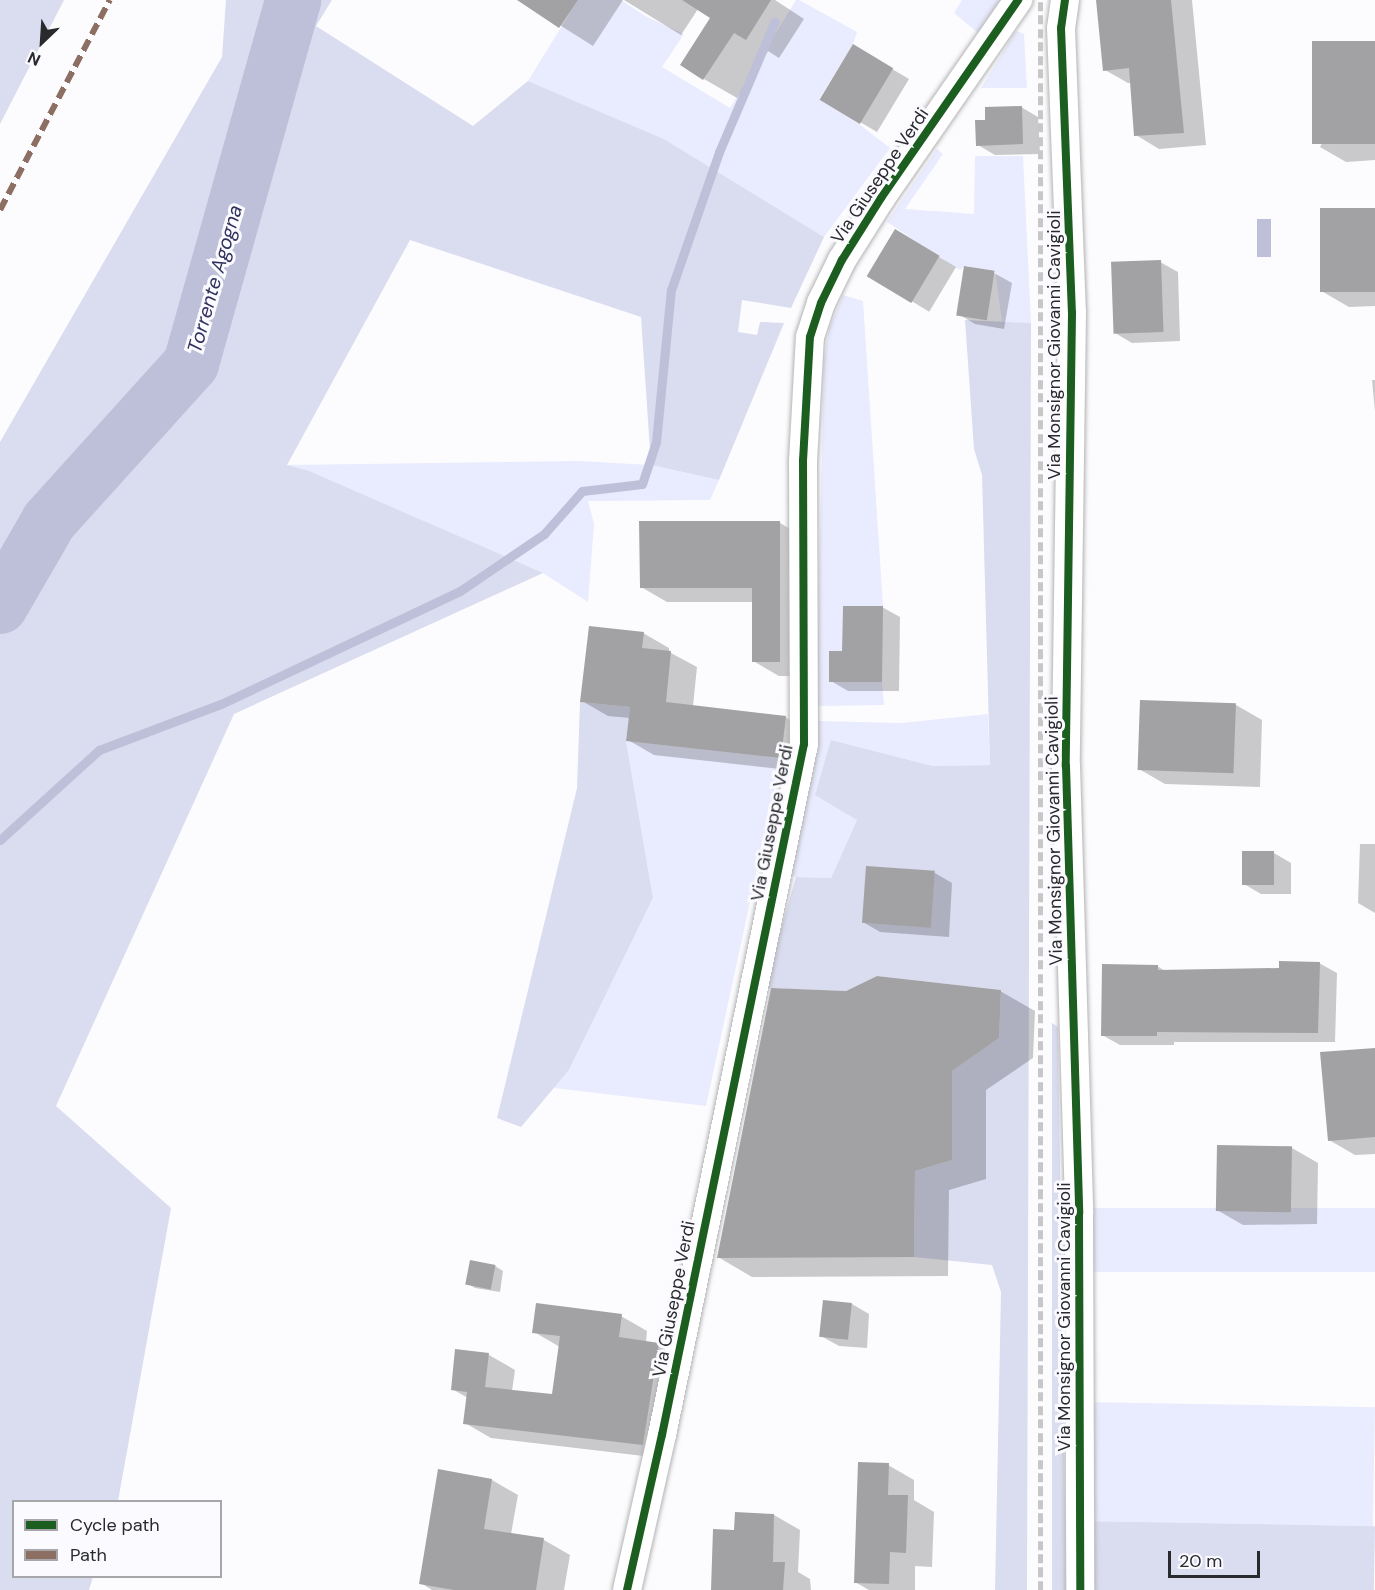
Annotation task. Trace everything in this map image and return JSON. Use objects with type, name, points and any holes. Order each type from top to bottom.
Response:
[{"type":"street","name":"Via Giuseppe Verdi","points":[[627,1590],[662,1435],[804,744],[802,461],[810,337],[821,303],[842,260],[870,215],[1018,0]]},
{"type":"street","name":"Via Monsignor Giovanni Cavigioli","points":[[1065,0],[1060,28],[1072,313],[1066,766],[1079,1213],[1080,1590]]},
{"type":"shaded area","points":[[0,0],[64,0],[0,124]]},
{"type":"shaded area","points":[[226,0],[332,0],[316,26],[473,126],[528,81],[664,139],[824,237],[791,308],[742,300],[738,332],[757,335],[760,322],[784,323],[719,480],[651,465],[641,317],[410,240],[287,465],[309,471],[543,573],[234,714],[56,1106],[171,1208],[118,1500],[12,1500],[12,1578],[93,1578],[89,1590],[0,1590],[0,442],[222,57]]},
{"type":"shaded area","points":[[578,0],[621,0],[647,17],[684,34],[662,67],[730,108],[796,0],[799,0],[857,32],[853,44],[819,99],[859,124],[890,148],[824,237],[664,139],[528,81]]},
{"type":"shaded area","points":[[962,0],[1007,0],[983,37],[954,13]]},
{"type":"shaded area","points":[[1016,31],[1024,34],[1027,88],[981,88]]},
{"type":"shaded area","points":[[937,149],[943,154],[905,209],[974,214],[975,156],[1023,156],[1031,323],[1002,322],[995,271],[965,266],[960,270],[887,222]]},
{"type":"shaded area","points":[[1257,219],[1271,219],[1271,257],[1257,257]]},
{"type":"shaded area","points":[[843,295],[863,301],[883,606],[843,606],[842,651],[830,651],[829,682],[882,682],[884,705],[816,706],[824,360],[829,329]]},
{"type":"shaded area","points":[[965,320],[1031,323],[1027,1590],[995,1590],[1001,1292],[992,1265],[914,1257],[915,1171],[952,1160],[952,1071],[999,1038],[1001,990],[877,976],[846,991],[764,988],[796,877],[831,878],[857,820],[815,795],[831,740],[933,766],[990,765],[982,475],[974,449]]},
{"type":"shaded area","points":[[577,461],[651,465],[719,480],[710,500],[588,501],[594,524],[588,602],[543,573],[286,465]]},
{"type":"shaded area","points":[[580,702],[630,707],[626,741],[653,898],[569,1070],[521,1127],[497,1118],[577,788]]},
{"type":"shaded area","points":[[988,714],[990,765],[933,766],[831,740],[857,820],[831,878],[796,877],[788,874],[817,721],[901,723]]},
{"type":"shaded area","points":[[626,741],[781,758],[706,1106],[554,1088],[569,1070],[653,898]]},
{"type":"shaded area","points":[[1052,1023],[1058,1027],[1066,1590],[1052,1590]]},
{"type":"shaded area","points":[[1079,1208],[1375,1208],[1375,1272],[1079,1272]]},
{"type":"shaded area","points":[[1080,1402],[1375,1407],[1373,1526],[1078,1521]]},
{"type":"shaded area","points":[[1079,1521],[1375,1526],[1374,1590],[1078,1590]]},
{"type":"building","points":[[517,0],[578,0],[559,28]]},
{"type":"building","points":[[682,0],[771,0],[746,40],[734,33],[703,80],[680,65],[710,18]]},
{"type":"building","points":[[1096,0],[1171,0],[1184,133],[1134,136],[1129,68],[1103,71]]},
{"type":"building","points":[[1312,41],[1375,41],[1375,144],[1312,144]]},
{"type":"building","points":[[853,44],[893,68],[860,124],[820,100]]},
{"type":"building","points":[[1022,106],[1023,144],[976,146],[975,120],[985,120],[985,107]]},
{"type":"building","points":[[1320,208],[1375,208],[1375,292],[1320,292]]},
{"type":"building","points":[[895,229],[940,256],[911,303],[867,276]]},
{"type":"building","points":[[1161,260],[1164,332],[1114,334],[1111,262]]},
{"type":"building","points":[[964,266],[995,271],[987,320],[956,315]]},
{"type":"building","points":[[639,521],[780,521],[780,662],[752,662],[752,588],[640,588]]},
{"type":"building","points":[[843,606],[883,606],[882,682],[829,682],[829,651],[842,651]]},
{"type":"building","points":[[589,626],[644,632],[642,648],[671,651],[666,702],[786,716],[781,758],[626,741],[630,707],[580,702]]},
{"type":"building","points":[[1140,700],[1236,703],[1233,773],[1138,770]]},
{"type":"building","points":[[1242,851],[1274,851],[1274,885],[1242,885]]},
{"type":"building","points":[[866,866],[935,871],[931,928],[862,923]]},
{"type":"building","points":[[1279,961],[1320,962],[1318,1033],[1157,1032],[1157,1036],[1101,1036],[1102,964],[1158,965],[1158,970],[1279,968]]},
{"type":"building","points":[[877,976],[1001,990],[999,1038],[952,1071],[952,1160],[915,1171],[914,1257],[717,1258],[771,988],[846,991]]},
{"type":"building","points":[[1375,1048],[1375,1137],[1328,1141],[1320,1052]]},
{"type":"building","points":[[1217,1145],[1292,1146],[1291,1212],[1216,1211]]},
{"type":"building","points":[[470,1260],[496,1265],[491,1290],[465,1285]]},
{"type":"building","points":[[823,1300],[852,1303],[848,1340],[819,1337]]},
{"type":"building","points":[[536,1303],[622,1314],[619,1337],[659,1343],[643,1445],[463,1424],[467,1392],[451,1390],[455,1349],[489,1353],[485,1387],[552,1394],[560,1336],[532,1333]]},
{"type":"building","points":[[858,1462],[889,1463],[888,1495],[908,1495],[906,1553],[890,1552],[889,1584],[854,1583]]},
{"type":"building","points":[[438,1469],[492,1479],[484,1529],[544,1538],[536,1590],[454,1590],[419,1584]]},
{"type":"building","points":[[735,1512],[774,1514],[773,1562],[785,1562],[783,1590],[711,1590],[713,1529],[734,1530]]},
{"type":"waterway","name":"Torrente Agogna","points":[[0,606],[49,521],[191,364],[293,0]]},
{"type":"waterway","points":[[0,840],[99,750],[221,704],[460,591],[544,534],[582,491],[642,484],[656,442],[671,290],[719,152],[775,21]]},
{"type":"railway","points":[[1040,0],[1040,1590]]},
{"type":"marked path","points":[[0,210],[110,0]]},
{"type":"cycle path","points":[[627,1590],[662,1435],[804,744],[803,461],[810,337],[821,303],[842,260],[881,198],[1018,0]]},
{"type":"cycle path","points":[[1065,0],[1061,28],[1072,313],[1066,766],[1079,1213],[1080,1590]]}]
